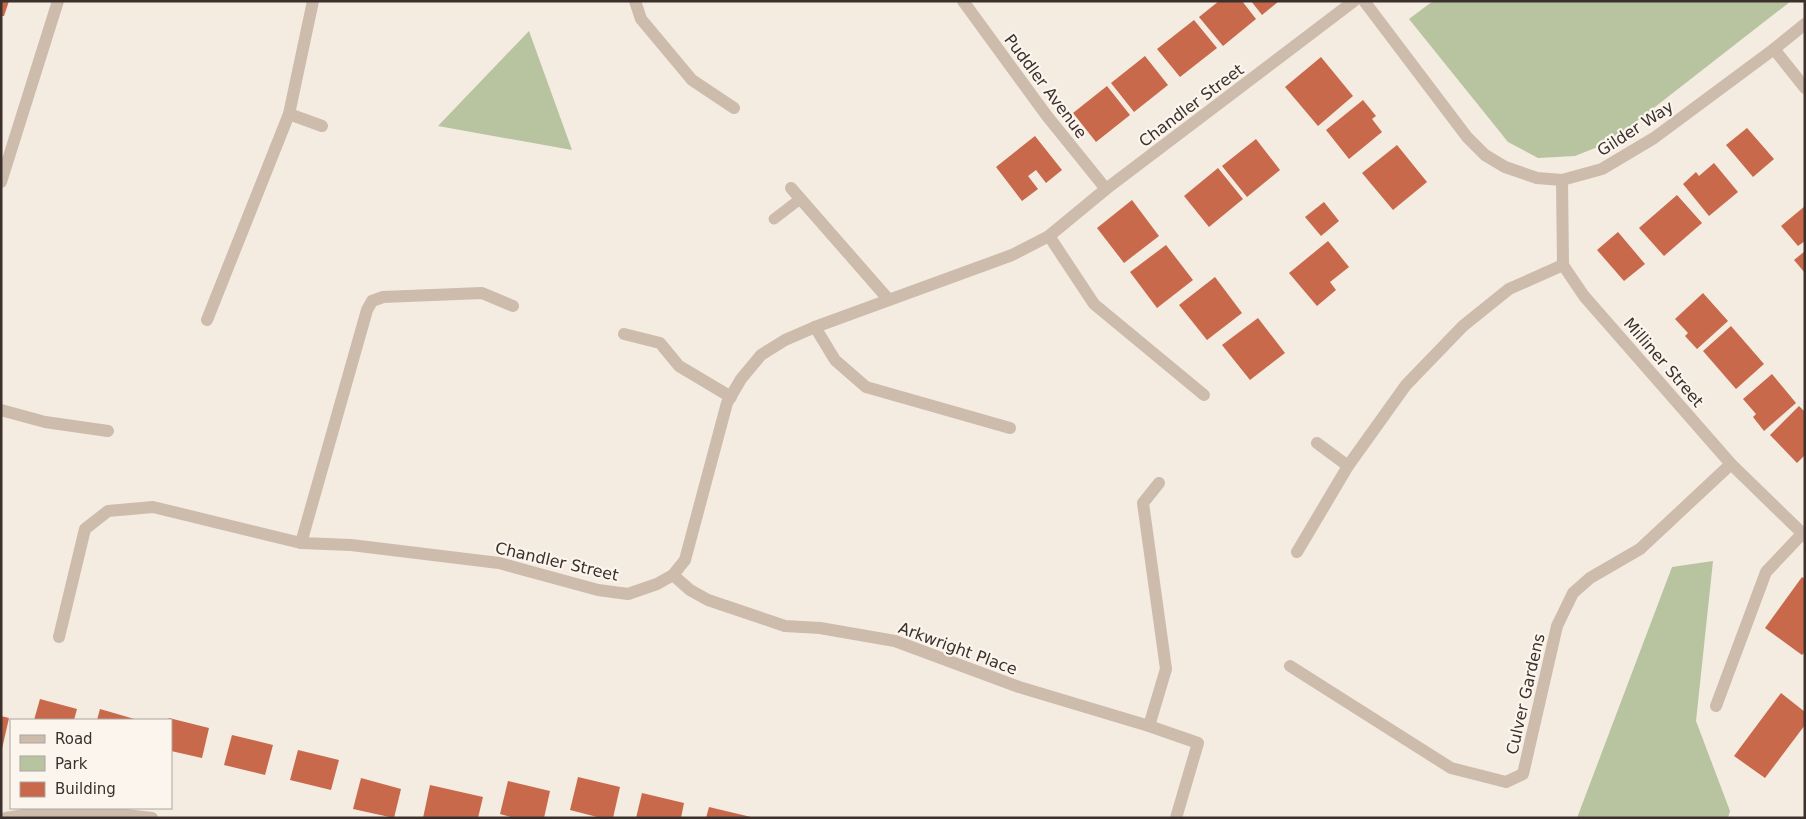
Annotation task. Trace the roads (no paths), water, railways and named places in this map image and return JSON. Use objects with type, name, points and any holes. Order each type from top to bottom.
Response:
[{"type":"street","points":[[1,182],[58,1]]},
{"type":"street","points":[[206,320],[288,114],[313,1]]},
{"type":"street","points":[[635,1],[641,19],[692,80],[734,108]]},
{"type":"street","name":"Puddler Avenue","points":[[963,1],[1047,116],[1106,188]]},
{"type":"street","name":"Chandler Street","points":[[59,637],[85,529],[108,511],[154,507],[301,543],[360,546],[499,563],[598,590],[628,594],[657,584],[673,575],[686,560],[727,403],[741,379],[761,356],[785,340],[815,327],[1012,255],[1048,236],[1106,188],[1354,1]]},
{"type":"street","name":"Gilder Way","points":[[1364,1],[1467,137],[1485,155],[1505,167],[1537,178],[1562,180],[1602,169],[1654,138],[1805,24]]},
{"type":"street","points":[[1774,49],[1805,88]]},
{"type":"street","points":[[288,114],[322,126]]},
{"type":"street","points":[[1297,552],[1348,466],[1406,385],[1463,326],[1509,289],[1564,264],[1562,180]]},
{"type":"street","points":[[791,188],[889,300]]},
{"type":"street","points":[[1048,236],[1094,304],[1204,395]]},
{"type":"street","name":"Milliner Street","points":[[1564,264],[1584,296],[1731,464],[1804,535]]},
{"type":"street","points":[[301,543],[367,310],[372,301],[383,297],[482,293],[514,306]]},
{"type":"street","points":[[815,327],[835,360],[866,387],[1010,428]]},
{"type":"street","points":[[624,334],[660,343],[679,366],[731,397]]},
{"type":"street","points":[[1,410],[45,422],[108,431]]},
{"type":"street","points":[[1317,443],[1348,466]]},
{"type":"street","name":"Culver Gardens","points":[[1290,666],[1450,768],[1506,782],[1523,774],[1558,626],[1573,593],[1590,578],[1640,549],[1731,464]]},
{"type":"street","points":[[1149,726],[1166,669],[1143,503],[1159,483]]},
{"type":"street","points":[[1716,706],[1766,572],[1804,535]]},
{"type":"street","name":"Arkwright Place","points":[[673,575],[690,590],[708,600],[785,626],[820,628],[895,641],[1019,687],[1149,726],[1198,743],[1176,818]]},
{"type":"street","points":[[6,818],[30,814],[90,811],[152,818]]},
{"type":"lane","points":[[774,220],[800,199]]}]
